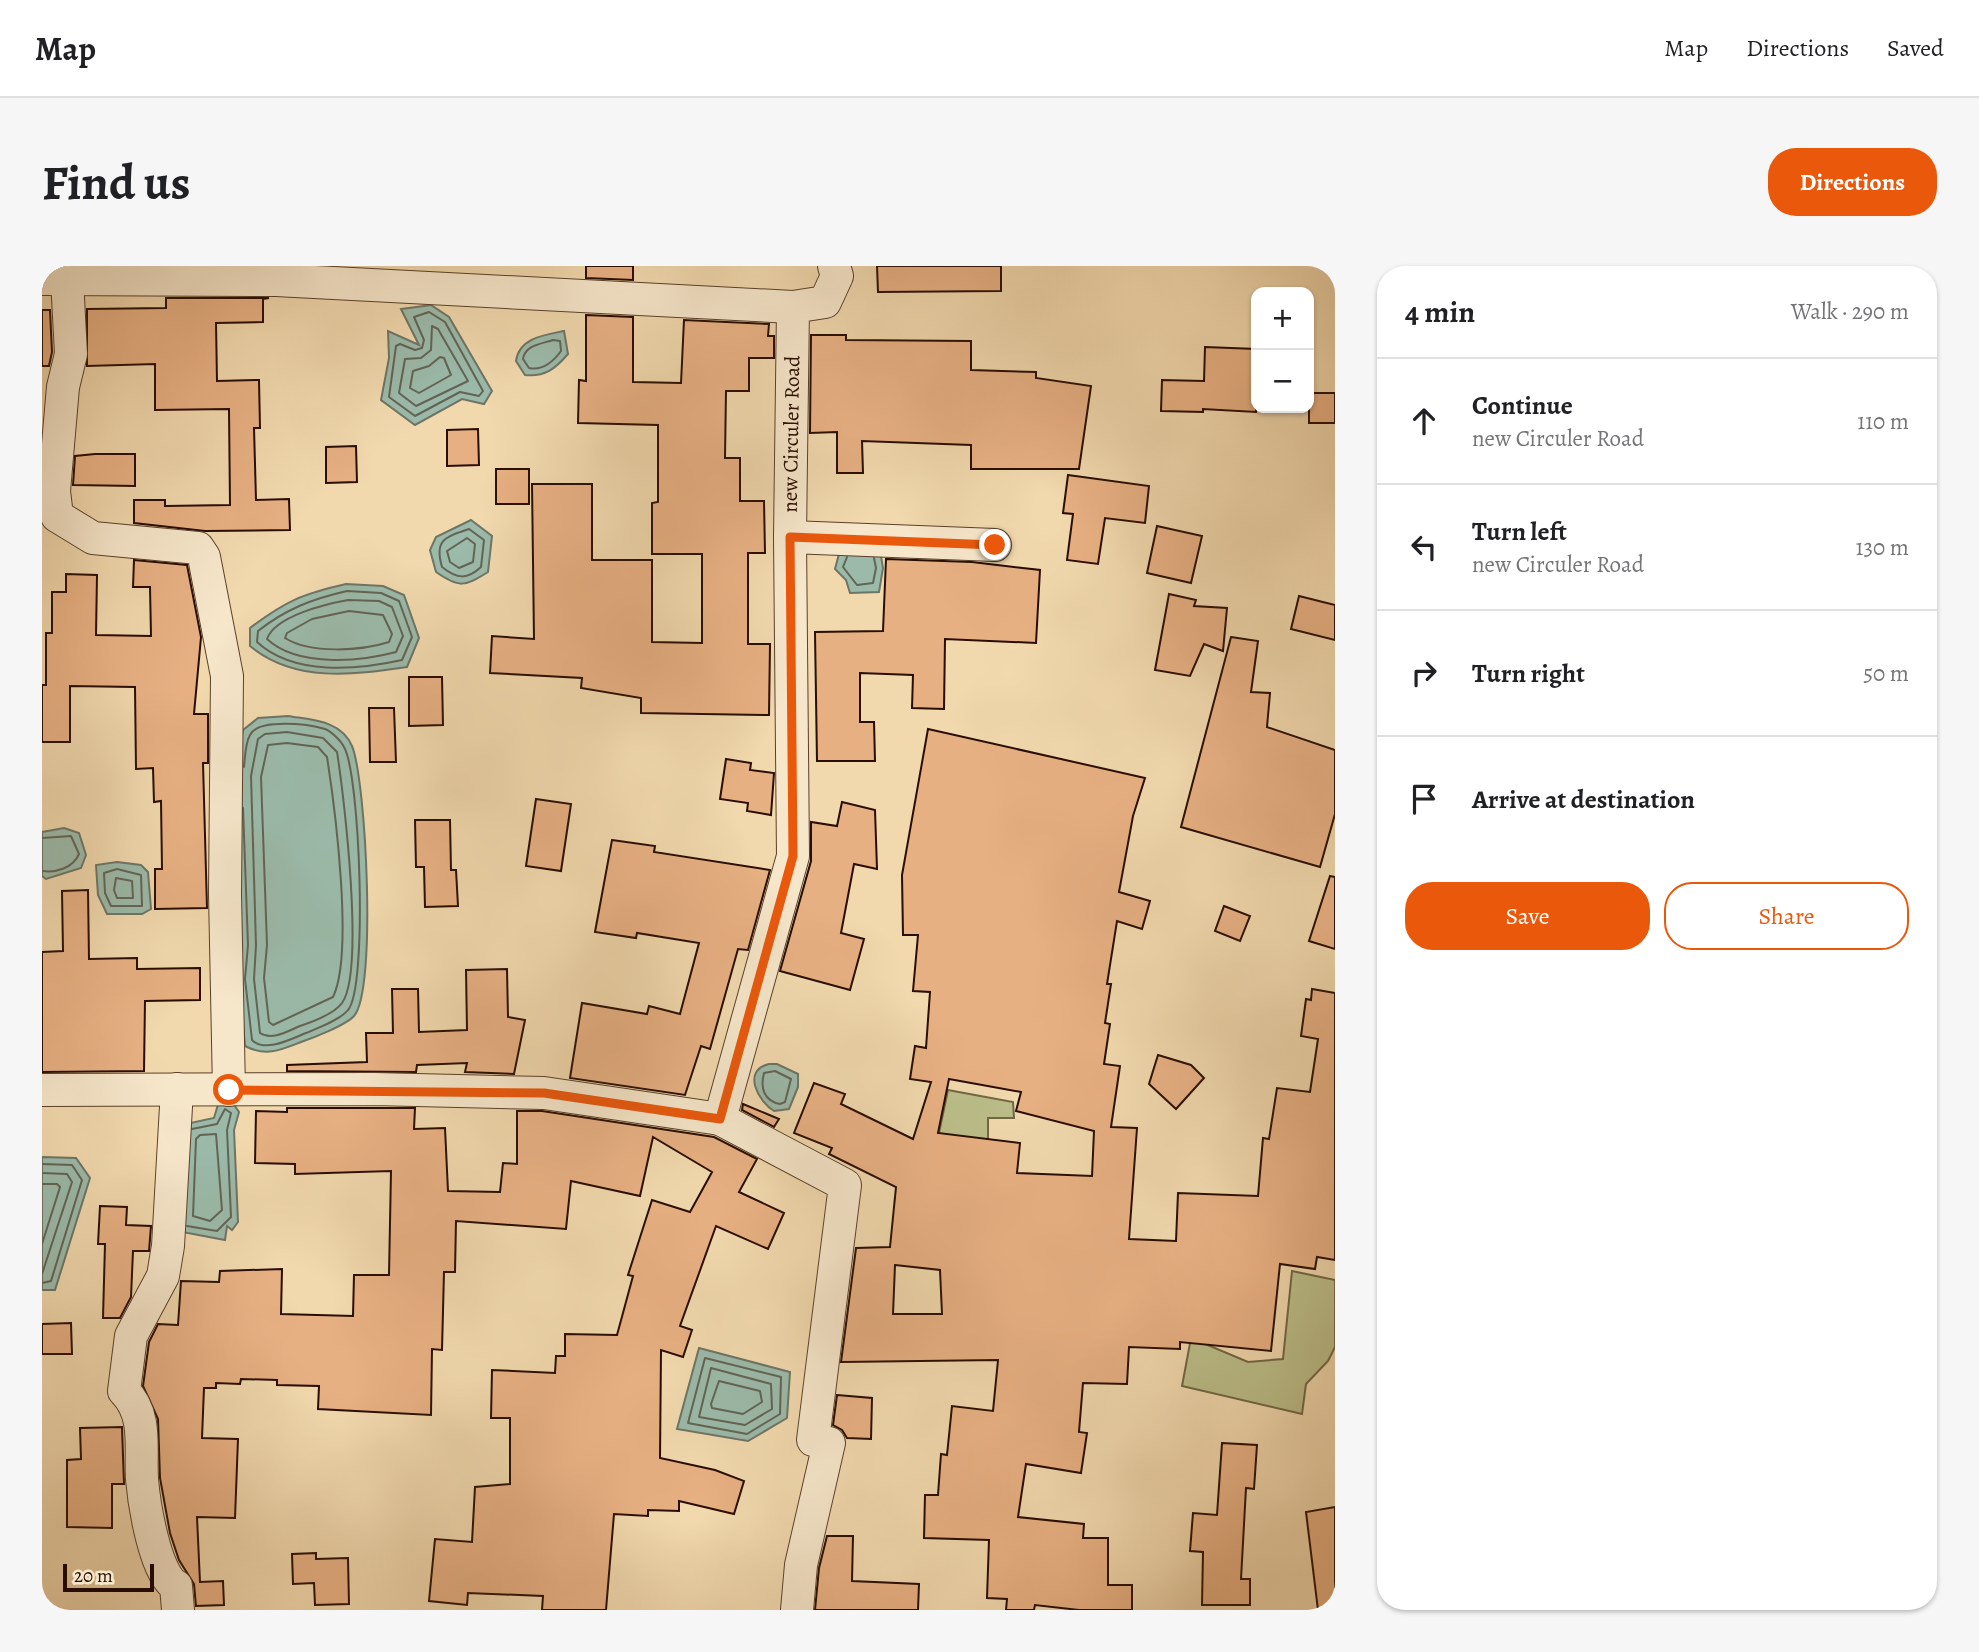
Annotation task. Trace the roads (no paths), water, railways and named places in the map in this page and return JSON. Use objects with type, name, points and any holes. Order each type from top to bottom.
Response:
[{"type":"street","points":[[229,1090],[225,894],[227,676],[207,570],[198,548],[93,538],[57,516],[54,491],[63,387],[71,354],[55,279],[275,273],[793,307],[825,302],[837,276],[834,266]]},
{"type":"street","name":"new Circuler Road","points":[[720,1119],[793,856],[790,537],[793,307]]},
{"type":"street","points":[[790,537],[995,545]]},
{"type":"street","points":[[42,1090],[544,1093],[720,1119],[845,1185],[813,1440],[829,1443],[801,1565],[797,1610]]},
{"type":"street","points":[[177,1090],[168,1246],[163,1276],[131,1336],[124,1391],[135,1402],[141,1419],[142,1482],[157,1557],[168,1582],[176,1586],[178,1610]]},
{"type":"water","points":[[431,305],[449,317],[492,391],[484,404],[462,399],[415,425],[381,400],[389,358],[388,331],[419,345],[401,309]]},
{"type":"water","points":[[564,331],[568,354],[549,371],[538,375],[525,375],[516,361],[522,347],[534,339]]},
{"type":"water","points":[[471,520],[492,536],[488,572],[473,581],[456,583],[436,572],[430,550],[436,537]]},
{"type":"water","points":[[840,550],[880,550],[883,568],[879,592],[850,593],[846,580],[835,569]]},
{"type":"water","points":[[346,584],[383,586],[404,595],[419,638],[407,667],[345,674],[305,671],[267,658],[250,646],[250,628],[274,611],[306,595]]},
{"type":"water","points":[[288,716],[333,726],[347,737],[352,746],[357,766],[365,840],[365,968],[361,998],[350,1020],[313,1038],[267,1052],[245,1046],[240,988],[235,774],[243,730],[258,718]]},
{"type":"water","points":[[64,828],[79,833],[86,855],[81,868],[46,879],[42,876],[42,832]]},
{"type":"water","points":[[117,862],[141,865],[148,872],[151,909],[142,914],[107,914],[98,895],[96,865]]},
{"type":"water","points":[[769,1064],[777,1064],[798,1074],[798,1087],[789,1109],[774,1111],[758,1094],[754,1080],[756,1073]]},
{"type":"water","points":[[219,1101],[232,1102],[239,1112],[234,1130],[238,1222],[232,1230],[227,1226],[225,1240],[177,1231],[181,1125],[214,1118]]},
{"type":"water","points":[[42,1157],[76,1158],[90,1178],[55,1290],[42,1290]]},
{"type":"water","points":[[699,1348],[790,1372],[787,1418],[748,1441],[677,1429]]}]
